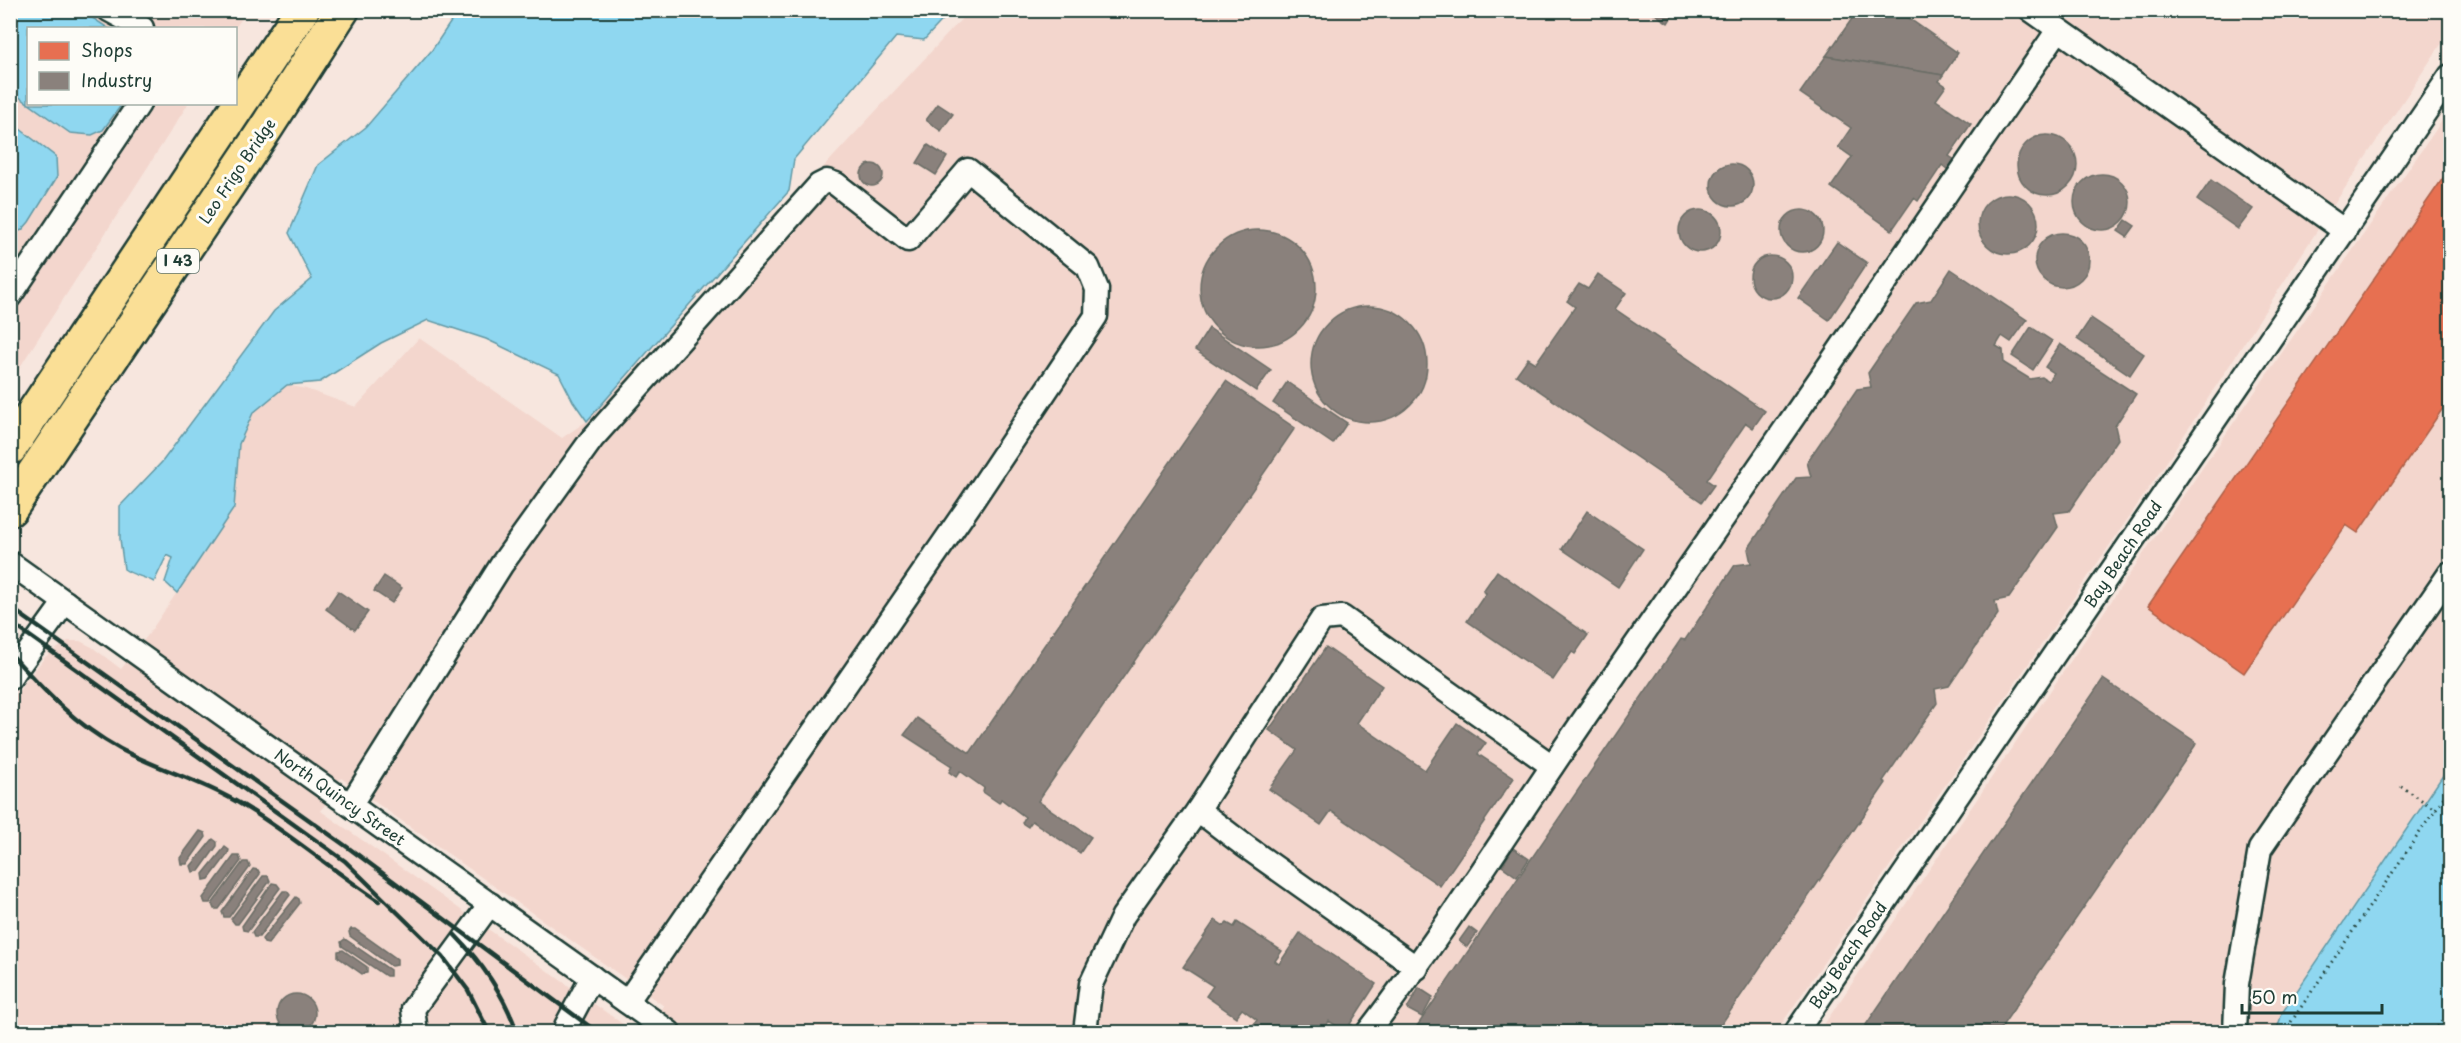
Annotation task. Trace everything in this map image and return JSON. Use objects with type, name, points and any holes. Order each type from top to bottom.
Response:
[{"type":"highway","name":"I 43","points":[[10,448],[302,10]]},
{"type":"highway","name":"Leo Frigo Bridge","points":[[10,509],[266,128],[342,10]]},
{"type":"street","points":[[109,10],[140,27]]},
{"type":"street","points":[[2031,10],[2345,231]]},
{"type":"street","points":[[1368,1032],[1417,968],[1552,766],[1869,310],[2058,30]]},
{"type":"street","name":"Bay Beach Road","points":[[1796,1032],[2451,76]]},
{"type":"street","points":[[10,296],[138,105]]},
{"type":"street","points":[[351,804],[502,564],[592,439],[819,184],[827,181],[836,184],[908,240],[968,170],[1088,267],[1097,289],[1095,316],[969,506],[627,1002]]},
{"type":"street","name":"North Quincy Street","points":[[10,563],[669,1032]]},
{"type":"street","points":[[2235,1032],[2237,984],[2260,849],[2451,573]]},
{"type":"street","points":[[10,678],[65,602]]},
{"type":"street","points":[[1089,1030],[1091,984],[1123,916],[1198,810],[1322,619],[1342,617],[1552,766]]},
{"type":"street","points":[[1198,810],[1417,968]]},
{"type":"street","points":[[416,1032],[413,1010],[490,904]]},
{"type":"street","points":[[567,1032],[566,1026],[592,977]]},
{"type":"path","points":[[2401,786],[2436,810]]},
{"type":"path","points":[[2291,1022],[2451,788]]},
{"type":"path","points":[[2434,1032],[2451,1010]]},
{"type":"shaded area","points":[[11,11],[247,11],[236,27],[27,27],[27,105],[187,105],[11,381]]},
{"type":"shaded area","points":[[969,11],[2450,11],[2450,31],[2164,466],[1776,1032],[646,1032],[664,1006],[341,778],[321,811],[634,1032],[11,1032],[11,701],[45,657],[68,641],[80,641],[92,647],[121,669],[148,635],[234,508],[239,444],[253,413],[287,385],[306,389],[356,407],[419,338],[562,438],[587,421]]},
{"type":"shaded area","points":[[2450,109],[2450,765],[2282,1013],[2276,1032],[1819,1032],[2146,550]]},
{"type":"water","points":[[11,10],[82,11],[106,27],[27,27],[27,102],[11,91]]},
{"type":"water","points":[[458,11],[951,11],[924,40],[896,37],[794,159],[789,191],[587,421],[559,374],[486,339],[428,320],[381,343],[320,382],[287,385],[253,413],[239,444],[234,508],[177,593],[165,582],[173,558],[167,555],[154,582],[124,569],[120,539],[120,506],[162,462],[274,311],[312,279],[289,233],[318,165],[366,127],[432,50]]},
{"type":"water","points":[[30,105],[121,105],[103,130],[92,135],[70,133]]},
{"type":"water","points":[[11,122],[56,157],[57,177],[29,222],[22,230],[11,234]]},
{"type":"water","points":[[2450,765],[2450,1032],[2276,1032],[2282,1013]]},
{"type":"building: Shops","points":[[2450,168],[2450,398],[2358,533],[2346,525],[2244,673],[2148,606]]},
{"type":"building: Industry","points":[[1649,10],[1676,10],[1668,23]]},
{"type":"building: Industry","points":[[1858,10],[1897,10],[1958,53],[1943,75],[1826,56]]},
{"type":"building: Industry","points":[[1826,56],[1943,75],[1939,81],[1946,86],[1936,100],[1971,124],[1949,156],[1955,160],[1948,170],[1942,165],[1918,201],[1914,198],[1892,230],[1831,187],[1852,157],[1838,147],[1851,128],[1800,93]]},
{"type":"building: Industry","points":[[938,104],[953,114],[941,131],[926,120]]},
{"type":"building: Industry","points":[[2047,135],[2068,144],[2077,165],[2068,186],[2047,195],[2026,186],[2017,165],[2026,144]]},
{"type":"building: Industry","points":[[928,145],[947,157],[936,175],[917,163]]},
{"type":"building: Industry","points":[[872,164],[880,167],[883,175],[880,183],[872,186],[864,183],[861,175],[864,167]]},
{"type":"building: Industry","points":[[1732,164],[1740,165],[1747,170],[1752,177],[1752,193],[1747,200],[1740,205],[1732,206],[1724,205],[1717,200],[1712,193],[1711,185],[1712,177],[1717,170],[1724,165]]},
{"type":"building: Industry","points":[[2102,174],[2117,179],[2125,187],[2130,202],[2125,217],[2117,225],[2102,230],[2087,225],[2079,217],[2074,202],[2079,187],[2087,179]]},
{"type":"building: Industry","points":[[2211,180],[2253,209],[2238,229],[2197,200]]},
{"type":"building: Industry","points":[[2008,194],[2025,199],[2033,207],[2038,224],[2033,241],[2025,249],[2008,254],[1991,249],[1983,241],[1978,224],[1983,207],[1991,199]]},
{"type":"building: Industry","points":[[1700,210],[1708,211],[1715,216],[1720,223],[1720,239],[1715,246],[1708,251],[1700,252],[1692,251],[1685,246],[1680,239],[1679,231],[1680,223],[1685,216],[1692,211]]},
{"type":"building: Industry","points":[[1802,210],[1810,211],[1817,216],[1822,223],[1822,239],[1817,246],[1810,251],[1802,252],[1794,251],[1787,246],[1782,239],[1781,231],[1782,223],[1787,216],[1794,211]]},
{"type":"building: Industry","points":[[2126,220],[2135,226],[2127,237],[2118,231]]},
{"type":"building: Industry","points":[[1258,230],[1280,234],[1299,247],[1312,266],[1316,288],[1312,310],[1299,329],[1280,342],[1258,346],[1236,342],[1217,329],[1204,310],[1200,288],[1204,266],[1217,247],[1236,234]]},
{"type":"building: Industry","points":[[2057,233],[2067,233],[2077,237],[2085,245],[2089,260],[2085,275],[2077,283],[2067,287],[2057,287],[2047,283],[2039,275],[2035,265],[2035,255],[2039,245],[2047,237]]},
{"type":"building: Industry","points":[[1837,242],[1867,263],[1829,320],[1798,298]]},
{"type":"building: Industry","points":[[1771,256],[1779,257],[1786,262],[1791,269],[1791,285],[1786,292],[1779,297],[1771,298],[1763,297],[1756,292],[1751,285],[1750,277],[1751,269],[1756,262],[1763,257]]},
{"type":"building: Industry","points":[[1951,269],[2027,320],[2011,342],[2002,336],[1996,346],[2003,350],[2004,363],[2030,379],[2042,377],[2048,381],[2054,373],[2045,367],[2060,344],[2136,394],[2115,426],[2118,439],[2069,511],[2054,513],[2058,527],[2009,598],[1995,601],[1998,614],[1949,686],[1935,689],[1937,703],[1883,781],[1886,783],[1716,1032],[1413,1032],[1681,639],[1685,640],[1735,565],[1751,563],[1748,549],[1796,478],[1811,477],[1807,462],[1857,389],[1871,387],[1868,373],[1916,303],[1931,300]]},
{"type":"building: Industry","points":[[1598,274],[1626,293],[1615,309],[1765,411],[1753,428],[1746,423],[1707,480],[1714,485],[1702,502],[1516,375],[1528,358],[1536,363],[1575,307],[1567,301],[1579,284],[1588,289]]},
{"type":"building: Industry","points":[[1369,306],[1391,310],[1410,323],[1423,342],[1427,364],[1423,386],[1410,405],[1391,418],[1369,422],[1347,418],[1328,405],[1315,386],[1311,364],[1315,342],[1328,323],[1347,310]]},
{"type":"building: Industry","points":[[2091,318],[2144,354],[2130,375],[2077,339]]},
{"type":"building: Industry","points":[[2031,327],[2052,341],[2033,370],[2012,356]]},
{"type":"building: Industry","points":[[1209,328],[1271,370],[1256,391],[1195,350]]},
{"type":"building: Industry","points":[[1226,381],[1295,428],[1038,801],[1091,837],[1080,853],[1032,821],[1028,827],[1022,823],[1025,817],[1001,799],[999,803],[983,792],[984,788],[960,771],[956,777],[949,772],[952,766],[904,735],[917,718],[970,753]]},
{"type":"building: Industry","points":[[1287,382],[1347,423],[1333,444],[1273,403]]},
{"type":"building: Industry","points":[[1587,511],[1643,549],[1618,587],[1562,549]]},
{"type":"building: Industry","points":[[1497,571],[1588,635],[1575,654],[1572,652],[1553,680],[1467,621],[1486,593],[1483,591]]},
{"type":"building: Industry","points":[[384,576],[402,588],[392,603],[374,591]]},
{"type":"building: Industry","points":[[338,591],[368,612],[355,630],[326,609]]},
{"type":"building: Industry","points":[[1326,647],[1382,686],[1357,723],[1425,770],[1457,723],[1486,743],[1478,754],[1514,778],[1440,886],[1331,811],[1321,825],[1269,789],[1297,750],[1269,730]]},
{"type":"building: Industry","points":[[2103,679],[2197,743],[1998,1032],[1861,1032]]},
{"type":"building: Industry","points":[[200,831],[205,833],[206,837],[187,864],[181,864],[180,858]]},
{"type":"building: Industry","points":[[213,839],[217,842],[217,846],[199,871],[193,872],[191,866]]},
{"type":"building: Industry","points":[[225,847],[229,850],[228,854],[209,879],[204,880],[203,874]]},
{"type":"building: Industry","points":[[1513,848],[1529,859],[1517,877],[1502,866]]},
{"type":"building: Industry","points":[[234,856],[239,856],[241,861],[210,903],[205,903],[203,898]]},
{"type":"building: Industry","points":[[243,862],[248,862],[250,867],[219,909],[214,909],[212,904]]},
{"type":"building: Industry","points":[[253,869],[258,870],[260,874],[229,917],[224,917],[222,912]]},
{"type":"building: Industry","points":[[263,876],[268,876],[270,881],[238,924],[235,924],[231,919]]},
{"type":"building: Industry","points":[[272,883],[277,884],[280,888],[248,931],[243,930],[242,926]]},
{"type":"building: Industry","points":[[283,891],[287,891],[290,895],[259,937],[254,937],[252,932]]},
{"type":"building: Industry","points":[[296,897],[300,903],[268,944],[264,943],[262,939]]},
{"type":"building: Industry","points":[[1215,920],[1224,926],[1227,923],[1234,927],[1237,922],[1282,951],[1275,961],[1279,964],[1300,933],[1376,984],[1346,1032],[1329,1021],[1322,1032],[1248,1032],[1257,1020],[1242,1009],[1236,1017],[1206,996],[1213,986],[1183,967]]},
{"type":"building: Industry","points":[[1469,927],[1477,933],[1467,947],[1459,941]]},
{"type":"building: Industry","points":[[351,929],[355,929],[397,959],[397,965],[391,966],[350,936]]},
{"type":"building: Industry","points":[[345,939],[390,970],[390,976],[386,976],[342,946],[341,942]]},
{"type":"building: Industry","points":[[343,950],[367,967],[367,973],[362,974],[338,957],[338,951]]},
{"type":"building: Industry","points":[[1419,988],[1433,997],[1422,1017],[1407,1009]]},
{"type":"building: Industry","points":[[296,994],[309,1000],[315,1013],[309,1026],[296,1032],[283,1026],[277,1013],[283,1000]]},
{"type":"railway","points":[[10,607],[350,849],[597,1032]]},
{"type":"railway","points":[[10,622],[345,861],[443,957],[468,990],[489,1032]]},
{"type":"railway","points":[[10,653],[61,706],[104,740],[244,806],[379,901]]},
{"type":"railway","points":[[455,935],[492,980],[517,1032]]}]
